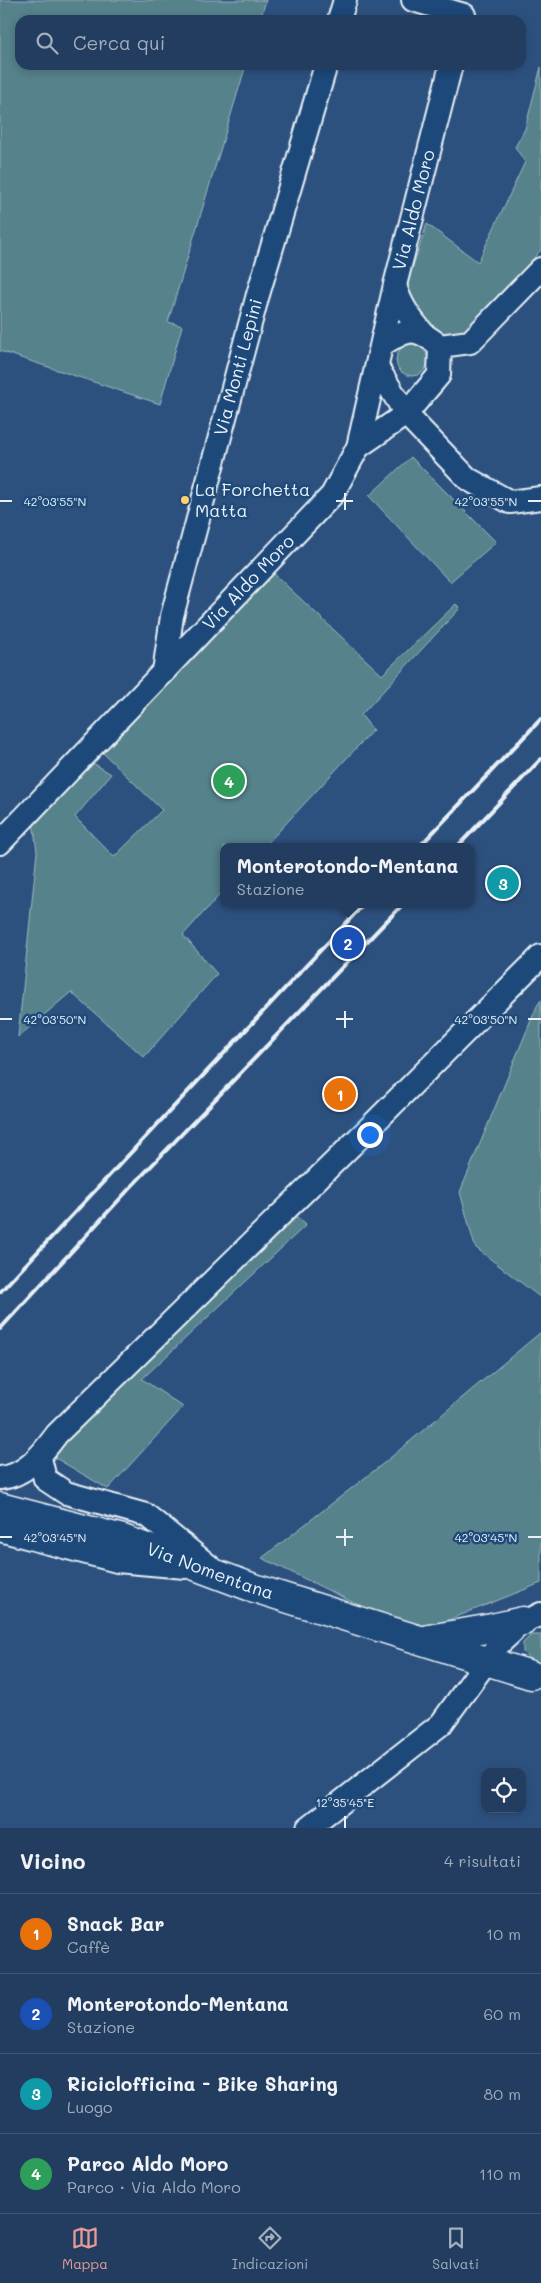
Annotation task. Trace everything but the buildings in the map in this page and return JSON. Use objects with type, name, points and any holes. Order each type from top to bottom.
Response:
[{"type":"main road","name":"Via Nomentana","points":[[0,1507],[116,1537],[210,1572],[536,1677]]},
{"type":"main road","name":"Via Nomentana","points":[[420,1640],[530,1620]]},
{"type":"main road","points":[[530,1620],[508,1646],[510,1659],[536,1677]]},
{"type":"street","points":[[340,15],[345,0]]},
{"type":"street","points":[[413,0],[465,12]]},
{"type":"street","name":"Via Monti Lepini","points":[[164,672],[174,607],[258,298],[325,70]]},
{"type":"street","name":"Via Aldo Moro","points":[[0,843],[332,495],[358,446],[395,285],[450,70]]},
{"type":"street","points":[[382,344],[404,331],[431,340],[470,342],[541,269]]},
{"type":"street","points":[[358,446],[406,414],[439,375],[431,340],[410,317],[399,298],[395,285]]},
{"type":"street","points":[[377,367],[406,414],[468,479],[510,502],[541,498]]},
{"type":"street","points":[[0,1478],[14,1477],[40,1458],[56,1434],[429,1069],[541,956]]},
{"type":"street","points":[[40,1458],[45,1479],[66,1493],[146,1516],[210,1572]]},
{"type":"street","points":[[0,1530],[117,1561],[210,1572]]},
{"type":"street","points":[[308,1828],[441,1724],[489,1661],[499,1644],[530,1620]]},
{"type":"green space","points":[[0,0],[266,0],[262,15],[15,15],[15,70],[244,70],[168,322],[182,326],[160,404],[0,351]]},
{"type":"green space","points":[[541,67],[541,250],[466,332],[441,341],[403,296],[427,224],[478,262],[525,162],[515,147],[525,129]]},
{"type":"green space","points":[[412,344],[423,349],[428,360],[423,371],[412,376],[401,371],[396,360],[401,349]]},
{"type":"green space","points":[[411,457],[496,542],[450,582],[369,496]]},
{"type":"green space","points":[[272,572],[382,675],[456,604],[460,608],[361,715],[373,730],[268,843],[220,843],[220,894],[183,935],[217,974],[144,1057],[71,992],[18,1037],[37,852],[33,821],[88,760],[111,774],[75,817],[114,857],[162,810],[102,752]]},
{"type":"green space","points":[[541,1000],[541,1298],[475,1247],[460,1192]]},
{"type":"green space","points":[[294,1214],[306,1225],[142,1379],[183,1407],[108,1489],[52,1456],[89,1414]]},
{"type":"green space","points":[[541,1332],[541,1583],[416,1633],[262,1558],[384,1463]]},
{"type":"green space","points":[[531,1635],[541,1635],[541,1664],[531,1661],[523,1652],[523,1643]]},
{"type":"railway","points":[[423,843],[541,719]]},
{"type":"railway","points":[[461,843],[541,759]]},
{"type":"railway","points":[[0,1292],[360,908]]},
{"type":"railway","points":[[0,1329],[130,1188],[399,908]]},
{"type":"place","name":"La Forchetta Matta","points":[[185,500]]},
{"type":"place","name":"Parco Aldo Moro","points":[[229,781]]},
{"type":"place","name":"Riciclofficina - Bike Sharing","points":[[503,883]]},
{"type":"place","name":"Monterotondo-Mentana","points":[[348,943]]},
{"type":"place","name":"Snack Bar","points":[[340,1094]]}]
